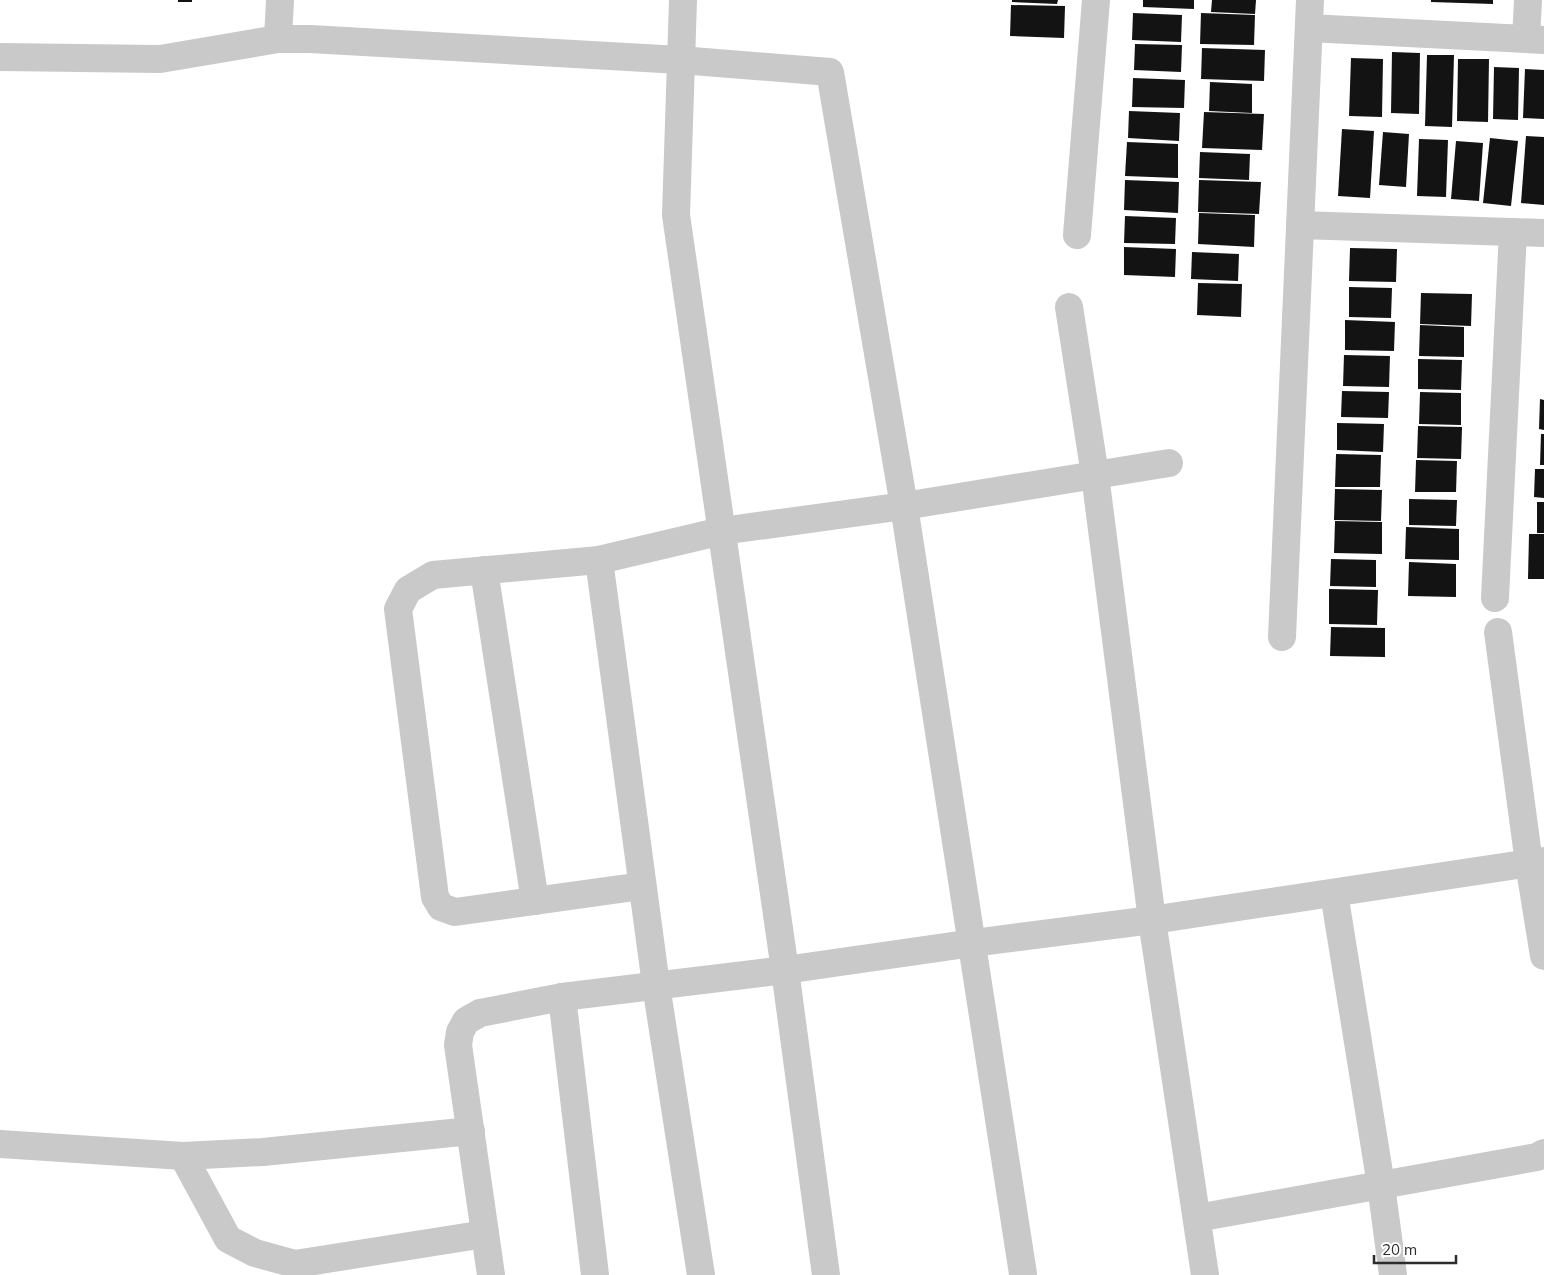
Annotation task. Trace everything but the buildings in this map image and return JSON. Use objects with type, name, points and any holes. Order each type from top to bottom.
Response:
[{"type":"street","points":[[278,39],[280,0]]},
{"type":"street","points":[[683,0],[676,215],[785,970],[826,1275]]},
{"type":"street","points":[[1077,235],[1096,0]]},
{"type":"street","points":[[1282,637],[1310,0]]},
{"type":"street","points":[[1308,28],[1535,40],[1528,0]]},
{"type":"street","points":[[0,58],[160,59],[278,39],[680,60],[830,72],[904,506],[1023,1274]]},
{"type":"street","points":[[1300,224],[1544,234]]},
{"type":"street","points":[[1495,598],[1513,232]]},
{"type":"street","points":[[1069,307],[1095,475],[1152,920],[1205,1275]]},
{"type":"street","points":[[642,886],[455,912],[441,907],[434,897],[398,609],[408,590],[433,575],[598,560],[722,531],[904,506],[1169,463]]},
{"type":"street","points":[[598,560],[656,985],[701,1275]]},
{"type":"street","points":[[484,570],[535,901]]},
{"type":"street","points":[[1498,632],[1536,862],[1544,956]]},
{"type":"street","points":[[490,1275],[458,1046],[460,1032],[466,1022],[480,1013],[562,998],[1152,920],[1536,862]]},
{"type":"street","points":[[1334,893],[1381,1185],[1393,1275]]},
{"type":"street","points":[[562,998],[595,1275]]},
{"type":"street","points":[[0,1144],[183,1156],[263,1152],[471,1131]]},
{"type":"street","points":[[1197,1218],[1537,1157],[1544,1153]]},
{"type":"street","points":[[183,1156],[228,1239],[255,1253],[295,1264],[330,1267],[485,1234]]}]
